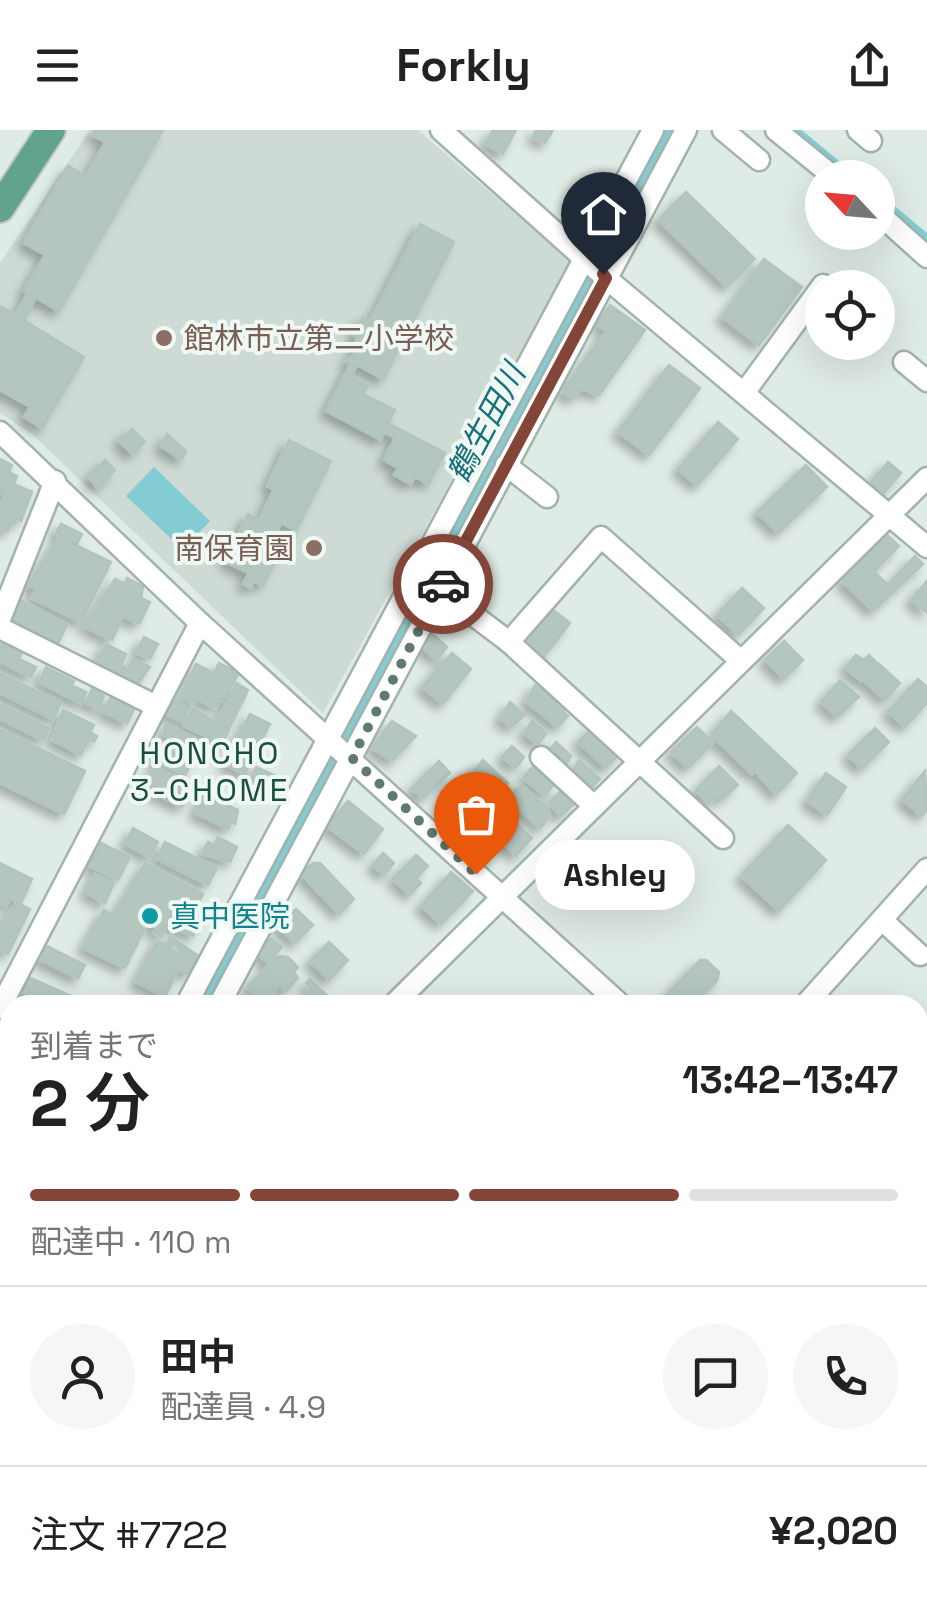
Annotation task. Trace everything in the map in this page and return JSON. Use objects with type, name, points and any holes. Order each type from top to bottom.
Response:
[{"type":"main road","points":[[0,208],[50,130]]},
{"type":"street","points":[[441,130],[595,268],[927,547]]},
{"type":"street","points":[[224,995],[506,465],[653,130]]},
{"type":"street","points":[[191,995],[595,268],[686,130]]},
{"type":"street","points":[[723,130],[760,160]]},
{"type":"street","points":[[776,130],[814,160]]},
{"type":"street","points":[[895,228],[927,257]]},
{"type":"street","points":[[744,393],[805,310]]},
{"type":"street","points":[[904,362],[927,381]]},
{"type":"street","points":[[0,432],[200,622],[610,995]]},
{"type":"street","points":[[506,465],[547,497]]},
{"type":"street","points":[[402,995],[927,478]]},
{"type":"street","points":[[0,618],[7,583],[55,481]]},
{"type":"street","points":[[509,642],[602,538],[741,661]]},
{"type":"street","points":[[440,590],[509,642],[722,838]]},
{"type":"street","points":[[7,995],[200,622]]},
{"type":"street","points":[[0,628],[156,706]]},
{"type":"street","points":[[541,757],[594,806]]},
{"type":"street","points":[[814,995],[927,869]]},
{"type":"street","points":[[882,920],[920,955]]},
{"type":"shaded area","points":[[90,130],[418,130],[572,263],[323,713],[33,435],[0,413],[0,263]]},
{"type":"water","points":[[661,130],[679,130],[215,995],[199,995]]},
{"type":"water","points":[[154,467],[210,521],[183,550],[126,496]]},
{"type":"building","points":[[95,130],[163,130],[59,311],[24,291],[45,255],[24,243],[68,166],[86,176],[105,142],[93,135]]},
{"type":"building","points":[[493,130],[516,130],[503,154],[485,144]]},
{"type":"building","points":[[536,130],[553,130],[545,143],[533,137]]},
{"type":"building","points":[[686,192],[755,259],[727,287],[658,220]]},
{"type":"building","points":[[420,224],[454,242],[383,379],[357,365],[351,377],[368,386],[363,394],[395,410],[388,423],[445,453],[428,484],[415,477],[411,484],[394,475],[398,468],[384,460],[395,438],[384,432],[381,440],[326,411],[350,364],[346,361],[359,350],[353,347],[358,337],[353,335],[363,317],[370,321]]},
{"type":"building","points":[[764,259],[802,287],[759,345],[722,317]]},
{"type":"building","points":[[28,292],[36,297],[24,320],[15,315]]},
{"type":"building","points":[[610,305],[645,330],[599,395],[581,389],[573,399],[562,392],[606,331],[597,325]]},
{"type":"building","points":[[0,306],[84,357],[42,428],[24,417],[30,407],[0,390]]},
{"type":"building","points":[[669,365],[700,388],[649,455],[618,432]]},
{"type":"building","points":[[718,422],[738,439],[697,486],[678,469]]},
{"type":"building","points":[[132,429],[145,442],[132,454],[119,441]]},
{"type":"building","points":[[167,434],[186,451],[182,459],[161,447]]},
{"type":"building","points":[[289,440],[331,461],[296,530],[281,523],[277,532],[287,537],[263,585],[254,581],[251,588],[243,584],[249,573],[225,562],[248,514],[259,520],[274,489],[267,486]]},
{"type":"building","points":[[0,459],[12,465],[0,494]]},
{"type":"building","points":[[105,460],[115,470],[98,488],[89,478]]},
{"type":"building","points":[[888,462],[901,473],[884,493],[871,482]]},
{"type":"building","points":[[806,465],[827,487],[778,533],[757,512]]},
{"type":"building","points":[[11,473],[17,476],[14,484],[32,492],[21,521],[15,518],[7,532],[0,529],[0,509]]},
{"type":"building","points":[[61,524],[82,534],[77,544],[56,533]]},
{"type":"building","points":[[886,534],[899,546],[874,572],[888,585],[915,556],[923,564],[873,611],[842,581]]},
{"type":"building","points":[[59,537],[111,562],[81,622],[31,598],[36,589],[28,585]]},
{"type":"building","points":[[127,578],[143,586],[141,598],[150,602],[139,624],[123,616],[112,640],[85,627],[115,579],[125,584]]},
{"type":"building","points":[[927,581],[927,613],[911,600]]},
{"type":"building","points":[[742,588],[764,608],[738,635],[717,615]]},
{"type":"building","points":[[18,598],[67,625],[56,647],[32,636],[34,631],[26,628],[24,632],[6,624]]},
{"type":"building","points":[[548,606],[570,623],[543,658],[521,642]]},
{"type":"building","points":[[428,630],[447,647],[437,660],[420,646]]},
{"type":"building","points":[[144,637],[158,644],[150,659],[136,653]]},
{"type":"building","points":[[2,640],[23,650],[19,659],[36,667],[31,677],[0,662]]},
{"type":"building","points":[[784,641],[803,660],[784,679],[765,660]]},
{"type":"building","points":[[106,644],[126,654],[121,665],[128,669],[133,659],[150,667],[135,688],[94,668]]},
{"type":"building","points":[[452,653],[471,669],[443,704],[422,687]]},
{"type":"building","points":[[856,655],[864,660],[869,655],[877,663],[861,681],[845,668]]},
{"type":"building","points":[[219,663],[239,673],[222,701],[187,683],[196,664],[214,673]]},
{"type":"building","points":[[879,664],[900,683],[885,700],[864,681]]},
{"type":"building","points":[[46,667],[74,681],[66,696],[39,682]]},
{"type":"building","points":[[0,673],[61,703],[53,719],[0,693]]},
{"type":"building","points":[[918,679],[927,687],[927,703],[905,727],[888,712]]},
{"type":"building","points":[[840,680],[859,697],[837,717],[821,702]]},
{"type":"building","points":[[236,683],[248,690],[243,701],[231,694]]},
{"type":"building","points":[[535,685],[543,690],[547,685],[568,704],[563,712],[568,716],[558,727],[526,702]]},
{"type":"building","points":[[73,686],[86,692],[81,703],[68,697]]},
{"type":"building","points":[[185,686],[218,702],[215,708],[197,699],[194,705],[179,698]]},
{"type":"building","points":[[92,689],[104,696],[98,709],[86,703]]},
{"type":"building","points":[[112,695],[135,707],[127,723],[103,712]]},
{"type":"building","points":[[230,696],[242,702],[235,716],[223,710]]},
{"type":"building","points":[[170,698],[189,708],[182,722],[163,713]]},
{"type":"building","points":[[510,702],[525,715],[511,727],[500,719]]},
{"type":"building","points":[[0,704],[49,728],[43,740],[0,719]]},
{"type":"building","points":[[193,708],[229,730],[222,744],[184,726]]},
{"type":"building","points":[[63,710],[94,725],[90,732],[97,736],[94,742],[88,740],[81,755],[52,740]]},
{"type":"building","points":[[222,711],[235,717],[229,728],[217,722]]},
{"type":"building","points":[[731,711],[797,773],[776,795],[755,771],[752,774],[711,735]]},
{"type":"building","points":[[250,714],[270,724],[245,774],[225,765]]},
{"type":"building","points":[[392,721],[416,736],[392,761],[372,748]]},
{"type":"building","points":[[532,721],[547,733],[538,744],[524,733]]},
{"type":"building","points":[[165,724],[207,744],[202,753],[164,735]]},
{"type":"building","points":[[595,725],[622,751],[606,768],[578,742]]},
{"type":"building","points":[[697,727],[713,743],[688,768],[671,752]]},
{"type":"building","points":[[875,728],[889,742],[862,769],[848,755]]},
{"type":"building","points":[[0,729],[85,771],[64,814],[0,783]]},
{"type":"building","points":[[556,742],[571,756],[564,769],[548,752]]},
{"type":"building","points":[[162,746],[192,761],[185,776],[155,761]]},
{"type":"building","points":[[512,746],[524,757],[516,768],[502,757]]},
{"type":"building","points":[[483,760],[508,783],[483,811],[455,792]]},
{"type":"building","points":[[579,760],[600,779],[589,790],[571,774]]},
{"type":"building","points":[[439,761],[450,773],[423,798],[411,789]]},
{"type":"building","points":[[534,765],[554,784],[545,796],[523,778]]},
{"type":"building","points":[[155,766],[194,785],[182,807],[144,788]]},
{"type":"building","points":[[719,766],[738,785],[709,804],[696,790]]},
{"type":"building","points":[[256,767],[280,778],[277,786],[268,789],[249,781]]},
{"type":"building","points":[[925,771],[927,810],[922,816],[902,799]]},
{"type":"building","points":[[826,773],[846,787],[827,815],[807,801]]},
{"type":"building","points":[[521,785],[548,808],[550,816],[540,828],[507,799]]},
{"type":"building","points":[[562,790],[575,803],[561,816],[548,803]]},
{"type":"building","points":[[204,794],[238,810],[235,824],[231,822],[228,829],[195,813]]},
{"type":"building","points":[[348,801],[364,814],[344,839],[327,826]]},
{"type":"building","points":[[504,811],[532,838],[515,856],[489,825]]},
{"type":"building","points":[[365,815],[383,829],[364,854],[345,840]]},
{"type":"building","points":[[788,825],[826,860],[779,911],[741,876]]},
{"type":"building","points":[[133,828],[158,842],[150,857],[125,844]]},
{"type":"building","points":[[218,837],[237,847],[230,862],[202,854],[208,842],[214,845]]},
{"type":"building","points":[[165,842],[217,868],[208,885],[157,859]]},
{"type":"building","points":[[101,843],[130,857],[118,880],[89,866]]},
{"type":"building","points":[[383,853],[394,863],[384,875],[373,865]]},
{"type":"building","points":[[416,855],[428,866],[416,878],[421,883],[410,895],[393,879]]},
{"type":"building","points":[[0,863],[32,879],[21,903],[10,898],[6,906],[0,903]]},
{"type":"building","name":"真中医院","points":[[145,863],[203,894],[193,914],[202,918],[193,936],[167,924],[161,937],[154,933],[157,925],[147,924],[125,968],[83,948],[104,910],[114,915]]},
{"type":"building","points":[[313,863],[320,863],[354,899],[339,914],[301,874]]},
{"type":"building","points":[[451,872],[473,891],[441,924],[421,906]]},
{"type":"building","points":[[95,874],[114,883],[105,903],[86,893]]},
{"type":"building","points":[[17,903],[30,909],[8,954],[0,950],[0,924]]},
{"type":"building","points":[[296,909],[313,925],[295,943],[277,926]]},
{"type":"building","points":[[170,936],[200,957],[187,974],[178,969],[166,995],[161,995],[136,982],[157,941],[172,946],[170,950],[177,954],[180,948],[168,942]]},
{"type":"building","points":[[271,938],[282,947],[268,963],[256,953]]},
{"type":"building","points":[[329,942],[348,960],[329,980],[310,961]]},
{"type":"building","points":[[45,945],[85,965],[78,978],[38,959]]},
{"type":"building","points":[[278,956],[288,957],[298,967],[294,972],[298,978],[286,991],[279,986],[269,995],[255,995],[247,987]]},
{"type":"building","points":[[700,960],[706,960],[719,972],[717,981],[701,995],[667,995]]},
{"type":"building","points":[[28,977],[69,995],[31,995],[22,991]]},
{"type":"building","points":[[310,979],[327,995],[304,995],[311,989],[306,983]]},
{"type":"waterway","points":[[797,130],[833,160]]},
{"type":"waterway","points":[[895,210],[927,237]]},
{"type":"way so far","points":[[443,584],[352,758],[476,874]]},
{"type":"place","name":"館林市立第二小学校","points":[[164,338]]},
{"type":"place","name":"南保育園","points":[[314,548]]},
{"type":"place","name":"Ashley","points":[[476,874]]},
{"type":"place","name":"真中医院","points":[[150,916]]},
{"type":"district","name":"HONCHO 3-CHOME","points":[[210,772]]},
{"type":"route","points":[[443,584],[606,278],[603,274]]},
{"type":"water label","name":"鶴生田川","points":[[486,423]]}]
